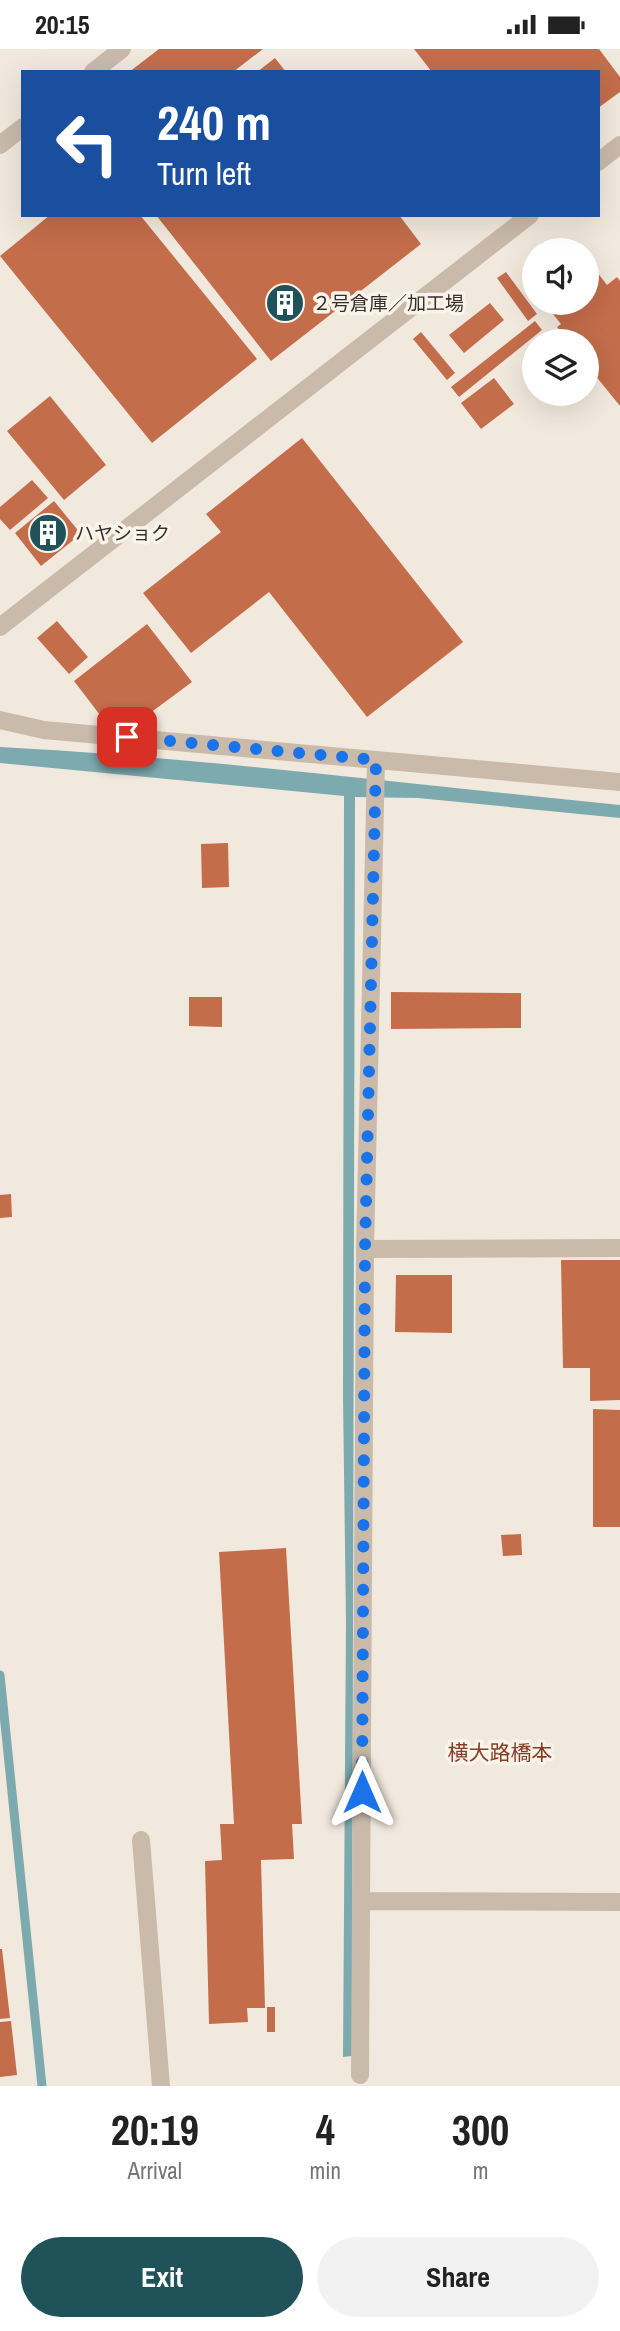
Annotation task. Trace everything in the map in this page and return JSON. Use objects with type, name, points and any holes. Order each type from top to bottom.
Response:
[{"type":"street","points":[[96,70],[122,49]]},
{"type":"street","points":[[0,145],[21,129]]},
{"type":"street","points":[[600,160],[620,145]]},
{"type":"street","points":[[2,622],[527,217]]},
{"type":"street","points":[[0,720],[44,730],[376,778],[620,782]]},
{"type":"street","points":[[360,2075],[365,1249],[376,778]]},
{"type":"street","points":[[365,1249],[620,1248]]},
{"type":"street","points":[[141,1840],[161,2086]]},
{"type":"street","points":[[361,1901],[620,1902]]},
{"type":"water","points":[[0,747],[233,765],[620,805],[620,818],[418,798],[355,797],[352,2056],[343,2057],[346,1621],[343,1397],[344,796],[0,763]]},
{"type":"building","points":[[159,49],[263,49],[236,70],[132,70]]},
{"type":"building","points":[[414,49],[599,49],[620,77],[620,92],[600,107],[600,70],[430,70]]},
{"type":"building","points":[[275,58],[284,70],[260,70]]},
{"type":"building","points":[[48,217],[142,217],[257,359],[152,443],[0,256]]},
{"type":"building","name":"２号倉庫／加工場","points":[[158,217],[401,217],[421,244],[271,361]]},
{"type":"building","points":[[506,272],[522,294],[522,313],[497,278]]},
{"type":"building","points":[[599,275],[607,285],[617,277],[620,281],[620,406],[599,380],[599,329],[559,329],[557,327],[561,324],[554,315],[599,315]]},
{"type":"building","points":[[490,303],[504,320],[464,353],[449,335]]},
{"type":"building","points":[[524,315],[536,315],[528,321]]},
{"type":"building","points":[[535,321],[541,329],[525,329]]},
{"type":"building","points":[[522,331],[522,346],[459,397],[451,387]]},
{"type":"building","points":[[421,332],[455,373],[447,380],[413,339]]},
{"type":"building","points":[[494,378],[514,404],[481,429],[461,403]]},
{"type":"building","points":[[50,396],[106,465],[64,500],[7,431]]},
{"type":"building","points":[[302,438],[463,642],[367,717],[269,592],[191,653],[143,593],[221,532],[206,514]]},
{"type":"building","points":[[32,480],[48,498],[10,530],[0,519],[0,507]]},
{"type":"building","name":"ハヤショク","points":[[54,501],[81,534],[41,566],[15,533]]},
{"type":"building","points":[[57,621],[88,657],[69,674],[37,638]]},
{"type":"building","points":[[147,624],[192,682],[142,719],[100,715],[74,681]]},
{"type":"building","points":[[228,843],[229,887],[202,888],[201,844]]},
{"type":"building","points":[[391,992],[521,993],[521,1028],[391,1029]]},
{"type":"building","points":[[189,997],[222,997],[222,1027],[189,1026]]},
{"type":"building","points":[[11,1194],[12,1217],[0,1218],[0,1195]]},
{"type":"building","points":[[561,1260],[620,1260],[620,1400],[590,1401],[590,1368],[563,1368]]},
{"type":"building","points":[[396,1275],[452,1275],[452,1333],[395,1332]]},
{"type":"building","points":[[593,1409],[620,1410],[620,1527],[593,1527]]},
{"type":"building","points":[[521,1534],[522,1555],[503,1556],[501,1535]]},
{"type":"building","points":[[286,1548],[302,1824],[292,1824],[294,1859],[261,1860],[265,2008],[247,2008],[248,2022],[209,2024],[205,1861],[222,1860],[220,1824],[234,1824],[219,1552]]},
{"type":"building","points":[[0,1949],[10,2018],[0,2019]]},
{"type":"building","points":[[267,2007],[275,2007],[275,2032],[267,2032]]},
{"type":"building","points":[[11,2021],[17,2075],[0,2077],[0,2022]]},
{"type":"waterway","points":[[0,1675],[42,2086]]},
{"type":"place","name":"２号倉庫／加工場","points":[[285,303]]},
{"type":"place","name":"ハヤショク","points":[[48,533]]},
{"type":"district","name":"横大路橋本","points":[[500,1752]]},
{"type":"route","points":[[127,737],[376,760],[365,1249],[362,1792]]}]
